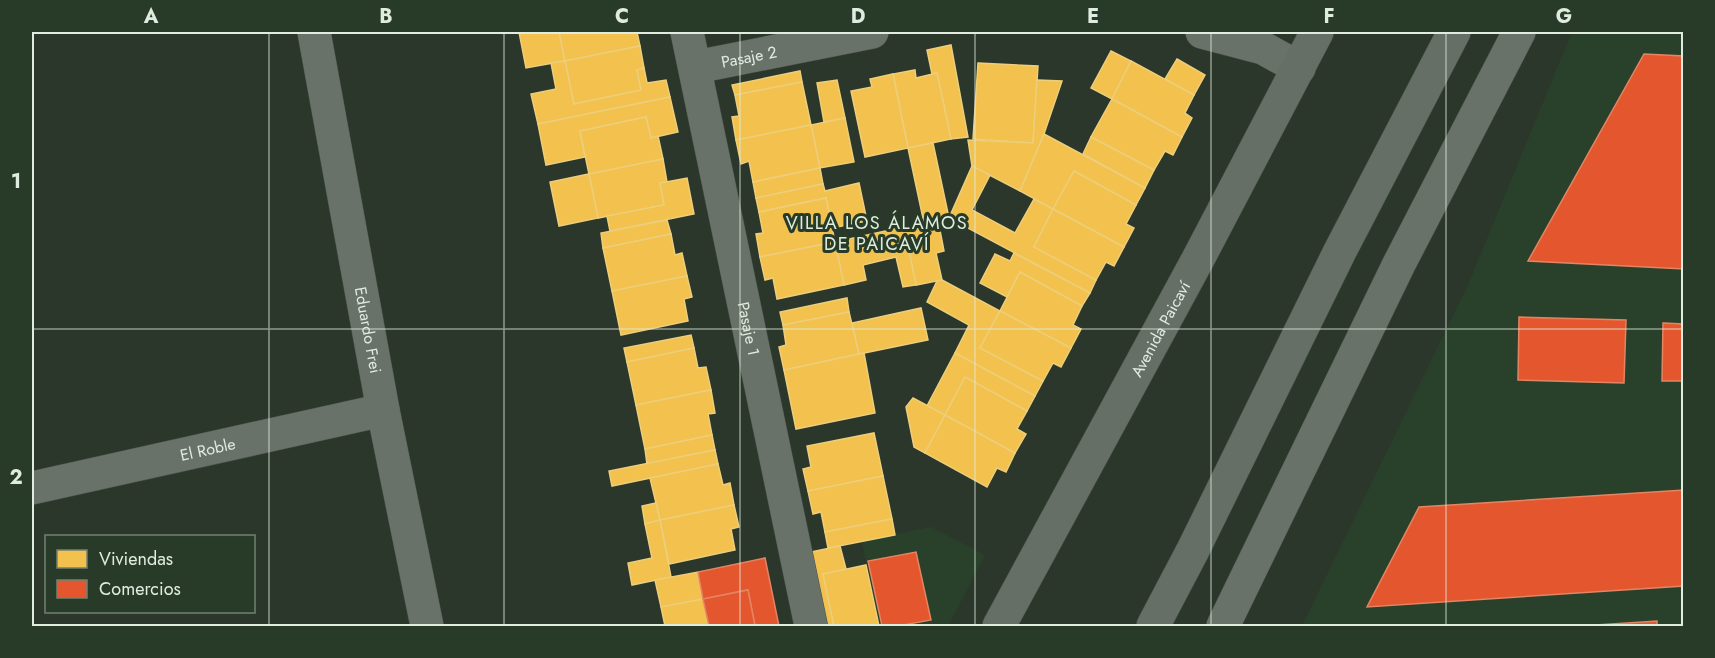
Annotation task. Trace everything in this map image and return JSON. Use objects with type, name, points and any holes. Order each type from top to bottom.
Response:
[{"type":"main road","name":"Avenida Paicaví","points":[[999,627],[1317,32]]},
{"type":"main road","points":[[1153,627],[1340,251],[1454,32]]},
{"type":"street","name":"Eduardo Frei","points":[[314,32],[383,410],[428,627]]},
{"type":"street","name":"Pasaje 1","points":[[687,32],[812,627]]},
{"type":"street","name":"Pasaje 2","points":[[696,67],[872,32]]},
{"type":"street","points":[[1202,32],[1263,48],[1299,68]]},
{"type":"street","points":[[1223,627],[1399,264],[1519,32]]},
{"type":"street","name":"El Roble","points":[[32,488],[383,410]]},
{"type":"shaded area","points":[[1572,32],[1683,32],[1683,626],[1302,626],[1468,285]]},
{"type":"shaded area","points":[[931,527],[985,555],[948,626],[879,626],[862,541]]},
{"type":"building: Viviendas","points":[[519,32],[559,32],[565,61],[526,68]]},
{"type":"building: Viviendas","points":[[559,32],[637,32],[640,46],[565,61]]},
{"type":"building: Viviendas","points":[[951,45],[968,137],[951,139],[937,73],[932,74],[927,50]]},
{"type":"building: Viviendas","points":[[640,46],[644,68],[637,70],[641,90],[574,104],[565,61]]},
{"type":"building: Viviendas","points":[[1111,51],[1131,61],[1112,99],[1091,88]]},
{"type":"building: Viviendas","points":[[1177,59],[1205,75],[1194,95],[1165,79]]},
{"type":"building: Viviendas","points":[[565,61],[574,104],[641,90],[637,70],[644,68],[647,83],[666,80],[670,97],[538,124],[531,94],[556,89],[551,63]]},
{"type":"building: Viviendas","points":[[1131,61],[1194,95],[1185,113],[1192,118],[1182,137],[1112,99]]},
{"type":"building: Viviendas","points":[[978,63],[1038,66],[1033,143],[973,139]]},
{"type":"building: Viviendas","points":[[915,70],[916,78],[937,73],[951,139],[908,148],[893,74]]},
{"type":"building: Viviendas","points":[[800,71],[802,82],[735,95],[732,85]]},
{"type":"building: Viviendas","points":[[893,74],[908,148],[865,157],[851,91],[872,87],[870,79]]},
{"type":"building: Viviendas","points":[[837,80],[845,118],[824,122],[817,83]]},
{"type":"building: Viviendas","points":[[1037,80],[1062,81],[1044,134],[1020,191],[972,166],[968,140],[1033,143]]},
{"type":"building: Viviendas","points":[[802,82],[811,125],[736,140],[732,117],[739,116],[735,95]]},
{"type":"building: Viviendas","points":[[670,97],[678,132],[651,138],[646,117],[580,131],[585,157],[546,165],[538,124]]},
{"type":"building: Viviendas","points":[[1112,99],[1182,137],[1173,155],[1165,151],[1154,170],[1091,137]]},
{"type":"building: Viviendas","points":[[646,117],[651,138],[658,136],[663,159],[589,174],[580,131]]},
{"type":"building: Viviendas","points":[[845,118],[854,162],[820,168],[811,125]]},
{"type":"building: Viviendas","points":[[811,125],[820,168],[753,182],[749,161],[741,164],[736,140]]},
{"type":"building: Viviendas","points":[[1044,134],[1145,188],[1136,205],[1074,171],[1053,209],[1020,191]]},
{"type":"building: Viviendas","points":[[1091,137],[1154,170],[1145,188],[1083,154]]},
{"type":"building: Viviendas","points":[[933,143],[949,218],[924,223],[908,148]]},
{"type":"building: Viviendas","points":[[663,159],[667,182],[660,183],[664,205],[598,218],[589,174]]},
{"type":"building: Viviendas","points":[[972,166],[990,175],[972,210],[1015,233],[1034,199],[1053,209],[1034,247],[1096,280],[1090,293],[949,218]]},
{"type":"building: Viviendas","points":[[820,168],[823,184],[756,198],[753,182]]},
{"type":"building: Viviendas","points":[[1074,171],[1136,205],[1126,224],[1134,228],[1124,247],[1053,209]]},
{"type":"building: Viviendas","points":[[589,174],[598,218],[559,226],[550,182]]},
{"type":"building: Viviendas","points":[[687,178],[694,214],[610,231],[607,216],[664,205],[660,183]]},
{"type":"building: Viviendas","points":[[859,183],[867,221],[832,228],[826,198],[759,212],[756,198],[823,184],[825,191]]},
{"type":"building: Viviendas","points":[[826,198],[835,242],[760,257],[756,234],[763,233],[759,212]]},
{"type":"building: Viviendas","points":[[1053,209],[1124,247],[1114,266],[1106,262],[1096,280],[1034,247]]},
{"type":"building: Viviendas","points":[[667,220],[671,234],[603,248],[601,233]]},
{"type":"building: Viviendas","points":[[938,220],[944,251],[936,253],[942,280],[916,285],[904,227]]},
{"type":"building: Viviendas","points":[[904,227],[916,285],[903,287],[896,257],[863,265],[866,280],[844,285],[835,242]]},
{"type":"building: Viviendas","points":[[671,234],[675,255],[682,253],[687,276],[612,291],[603,248]]},
{"type":"building: Viviendas","points":[[835,242],[844,285],[777,299],[773,278],[765,280],[760,257]]},
{"type":"building: Viviendas","points":[[1014,253],[1090,293],[1082,306],[1020,272],[1007,297],[980,283],[995,254],[1010,261]]},
{"type":"building: Viviendas","points":[[1020,272],[1082,306],[1073,325],[1081,329],[1071,348],[1000,311]]},
{"type":"building: Viviendas","points":[[687,276],[692,297],[684,299],[688,321],[621,335],[612,291]]},
{"type":"building: Viviendas","points":[[942,280],[1000,311],[980,348],[1043,381],[1035,396],[955,353],[969,325],[927,302],[937,281]]},
{"type":"building: Viviendas","points":[[847,298],[849,312],[783,325],[780,312]]},
{"type":"building: Viviendas","points":[[921,308],[928,340],[859,354],[852,323]]},
{"type":"building: Viviendas","points":[[1000,311],[1071,348],[1061,367],[1053,363],[1043,381],[980,348]]},
{"type":"building: Viviendas","points":[[849,312],[859,354],[784,370],[779,347],[786,345],[783,325]]},
{"type":"building: Viviendas","points":[[691,335],[694,348],[627,362],[624,348]]},
{"type":"building: Viviendas","points":[[694,348],[698,368],[706,367],[711,390],[636,405],[627,362]]},
{"type":"building: Viviendas","points":[[864,353],[875,413],[796,429],[784,370]]},
{"type":"building: Viviendas","points":[[955,353],[1035,396],[1027,411],[965,377],[945,415],[927,406]]},
{"type":"building: Viviendas","points":[[965,377],[1027,411],[1017,429],[1026,434],[1015,453],[945,415]]},
{"type":"building: Viviendas","points":[[711,390],[715,413],[708,414],[712,435],[645,449],[636,405]]},
{"type":"building: Viviendas","points":[[913,398],[945,415],[925,453],[914,447],[906,407]]},
{"type":"building: Viviendas","points":[[945,415],[1015,453],[1006,472],[997,468],[987,487],[925,453]]},
{"type":"building: Viviendas","points":[[874,433],[883,476],[808,491],[803,469],[811,467],[807,446]]},
{"type":"building: Viviendas","points":[[712,435],[715,450],[647,464],[645,449]]},
{"type":"building: Viviendas","points":[[715,450],[718,464],[612,486],[609,471]]},
{"type":"building: Viviendas","points":[[718,464],[723,485],[730,483],[734,505],[660,520],[650,478]]},
{"type":"building: Viviendas","points":[[883,476],[892,519],[825,532],[821,512],[813,514],[808,491]]},
{"type":"building: Viviendas","points":[[656,503],[660,520],[645,524],[642,506]]},
{"type":"building: Viviendas","points":[[734,505],[739,527],[731,529],[735,550],[669,564],[660,520]]},
{"type":"building: Viviendas","points":[[892,519],[895,535],[828,548],[825,532]]},
{"type":"building: Viviendas","points":[[660,520],[671,577],[632,585],[628,563],[652,558],[645,524]]},
{"type":"building: Viviendas","points":[[840,546],[846,569],[823,574],[834,626],[821,626],[806,553]]},
{"type":"building: Viviendas","points":[[866,565],[879,626],[834,626],[823,574]]},
{"type":"building: Viviendas","points":[[698,572],[703,599],[661,607],[655,580]]},
{"type":"building: Viviendas","points":[[703,599],[709,626],[665,626],[661,607]]},
{"type":"building: Comercios","points":[[1644,54],[1684,56],[1684,269],[1528,261]]},
{"type":"building: Comercios","points":[[1519,317],[1626,320],[1624,383],[1518,380]]},
{"type":"building: Comercios","points":[[1663,323],[1684,324],[1684,381],[1662,381]]},
{"type":"building: Comercios","points":[[1684,490],[1684,586],[1367,607],[1419,507]]},
{"type":"building: Comercios","points":[[916,552],[931,620],[898,626],[882,626],[868,561]]},
{"type":"building: Comercios","points":[[765,558],[779,626],[755,626],[748,590],[703,599],[698,572]]},
{"type":"building: Comercios","points":[[748,590],[755,626],[709,626],[703,599]]},
{"type":"building: Comercios","points":[[1657,621],[1657,626],[1580,626]]},
{"type":"district","name":"VILLA LOS ÁLAMOS DE PAICAVÍ","points":[[877,233]]}]
